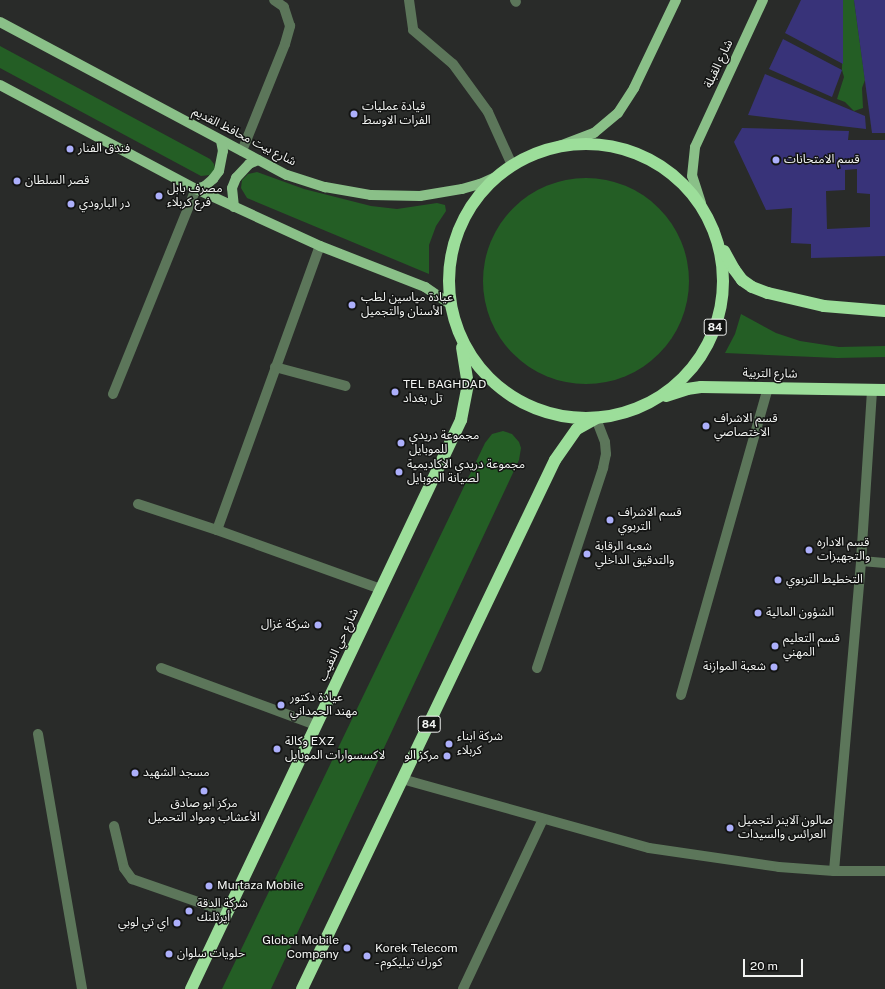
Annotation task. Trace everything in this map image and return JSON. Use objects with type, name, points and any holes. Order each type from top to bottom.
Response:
[{"type":"highway","name":"84","points":[[719,240],[725,277],[721,313],[707,347],[685,377],[656,400],[627,412],[596,418],[561,416],[528,406],[499,388],[475,362],[458,332],[450,304],[450,257],[466,213],[480,194],[496,177],[512,165],[533,154],[557,147],[598,143],[638,153],[673,173],[701,203],[734,269],[742,280],[752,287],[768,293],[824,306],[885,311]]},
{"type":"highway","name":"شارع حي النقيب","points":[[191,989],[461,420],[468,385],[466,367],[458,332]]},
{"type":"highway","name":"شارع التربية","points":[[656,400],[675,392],[701,387],[872,391],[885,390]]},
{"type":"highway","name":"84","points":[[302,989],[555,460],[577,429],[596,418]]},
{"type":"main road","points":[[557,147],[586,137],[603,127],[618,113],[634,88],[676,0]]},
{"type":"main road","name":"شارع القبلة","points":[[701,203],[694,186],[692,157],[698,138],[763,0]]},
{"type":"main road","name":"شارع بيت محافظ القديم","points":[[0,22],[287,175],[324,187],[371,195],[420,196],[480,184],[496,177]]},
{"type":"main road","points":[[0,85],[196,189],[320,246],[425,287],[450,304]]},
{"type":"main road","points":[[196,189],[205,186],[219,171],[223,151],[221,141]]},
{"type":"main road","points":[[234,207],[232,197],[236,178],[249,164],[258,160]]},
{"type":"street","points":[[242,151],[285,44],[290,26],[284,6],[274,0]]},
{"type":"street","points":[[409,0],[413,30],[453,64],[488,112],[512,165]]},
{"type":"street","points":[[113,394],[196,189]]},
{"type":"street","points":[[217,530],[320,246]]},
{"type":"street","points":[[275,367],[346,386]]},
{"type":"street","points":[[681,695],[768,388]]},
{"type":"street","points":[[834,871],[860,561],[872,391]]},
{"type":"street","points":[[537,668],[603,468],[606,454],[605,442],[596,418]]},
{"type":"street","points":[[138,504],[217,530],[381,589]]},
{"type":"street","points":[[860,561],[885,563]]},
{"type":"street","points":[[161,668],[316,724]]},
{"type":"street","points":[[38,734],[82,989]]},
{"type":"street","points":[[402,780],[649,848],[779,867],[834,871],[885,871]]},
{"type":"street","points":[[463,989],[543,819]]},
{"type":"street","points":[[114,826],[124,868],[132,878],[227,912]]},
{"type":"green space","points":[[843,0],[854,0],[865,80],[862,88],[863,108],[854,111],[845,102],[837,99],[844,77],[842,70]]},
{"type":"green space","points":[[0,46],[210,159],[214,164],[215,169],[210,175],[201,176],[0,68]]},
{"type":"green space","points":[[257,172],[304,189],[371,206],[397,209],[437,203],[445,205],[446,211],[436,226],[429,245],[429,274],[247,198],[241,188],[242,180],[248,174]]},
{"type":"green space","points":[[576,178],[596,178],[616,182],[635,190],[652,201],[666,215],[677,232],[685,251],[689,271],[689,291],[685,311],[677,330],[666,347],[652,361],[635,372],[616,380],[596,384],[576,384],[556,380],[537,372],[520,361],[506,347],[495,330],[487,311],[483,291],[483,271],[487,251],[495,232],[506,215],[520,201],[537,190],[556,182]]},
{"type":"green space","points":[[741,314],[776,333],[800,341],[839,347],[885,346],[885,357],[837,358],[725,353],[735,334]]},
{"type":"green space","points":[[503,431],[512,434],[519,442],[521,448],[519,460],[271,989],[222,989],[485,443],[492,434]]},
{"type":"building","points":[[801,0],[843,0],[843,64],[785,33]]},
{"type":"building","points":[[854,0],[885,0],[885,133],[872,133]]},
{"type":"building","points":[[783,39],[842,70],[832,97],[769,69]]},
{"type":"building","points":[[765,74],[865,116],[866,129],[748,115]]},
{"type":"building","points":[[742,128],[849,131],[848,140],[885,140],[885,256],[811,258],[811,244],[791,243],[792,208],[766,210],[734,142]],"holes":[[[857,169],[857,193],[870,194],[870,227],[827,229],[826,191],[845,190],[845,170]]]},
{"type":"place","name":"قيادة عمليات الفرات الاوسط","points":[[354,114]]},
{"type":"place","name":"فندق الفنار","points":[[70,149]]},
{"type":"place","name":"قسم الامتحانات","points":[[776,160]]},
{"type":"place","name":"قصر السلطان","points":[[17,181]]},
{"type":"place","name":"مصرف بابل فرع كربلاء","points":[[159,196]]},
{"type":"place","name":"در البارودي","points":[[71,204]]},
{"type":"place","name":"عيادة مياسين لطب الأسنان والتجميل","points":[[352,305]]},
{"type":"place","name":"TEL BAGHDAD تل بغداد","points":[[395,392]]},
{"type":"place","name":"قسم الاشراف الاختصاصي","points":[[706,426]]},
{"type":"place","name":"مجموعة دريدي للموبايل","points":[[401,443]]},
{"type":"place","name":"مجموعة دريدي الاكاديمية لصيانة الموبايل","points":[[399,472]]},
{"type":"place","name":"قسم الاشراف التربوي","points":[[610,520]]},
{"type":"place","name":"قسم الاداره والتجهيزات","points":[[809,550]]},
{"type":"place","name":"شعبه الرقابة والتدقيق الداخلي","points":[[587,554]]},
{"type":"place","name":"التخطيط التربوي","points":[[778,580]]},
{"type":"place","name":"الشؤون المالية","points":[[758,613]]},
{"type":"place","name":"شركة غزال","points":[[318,625]]},
{"type":"place","name":"قسم التعليم المهني","points":[[775,646]]},
{"type":"place","name":"شعبة الموازنة","points":[[774,667]]},
{"type":"place","name":"عيادة دكتور مهند الحمداني","points":[[281,705]]},
{"type":"place","name":"شركة ابناء كربلاء","points":[[449,744]]},
{"type":"place","name":"وكالة EXZ لاكسسوارات الموبايل","points":[[277,749]]},
{"type":"place","name":"مركز الو","points":[[447,756]]},
{"type":"place","name":"مسجد الشهيد","points":[[135,773]]},
{"type":"place","name":"مركز ابو صادق الأعشاب ومواد التحميل","points":[[204,791]]},
{"type":"place","name":"صالون آلاينر لتجميل العرائس والسيدات","points":[[730,828]]},
{"type":"place","name":"Murtaza Mobile","points":[[209,886]]},
{"type":"place","name":"شركة الدقة أيرثلنك","points":[[189,911]]},
{"type":"place","name":"اي تي لوبي","points":[[177,923]]},
{"type":"place","name":"Global Mobile Company","points":[[347,948]]},
{"type":"place","name":"حلويات سلوان","points":[[169,954]]},
{"type":"place","name":"Korek Telecom - كورك تيليكوم","points":[[367,956]]}]
